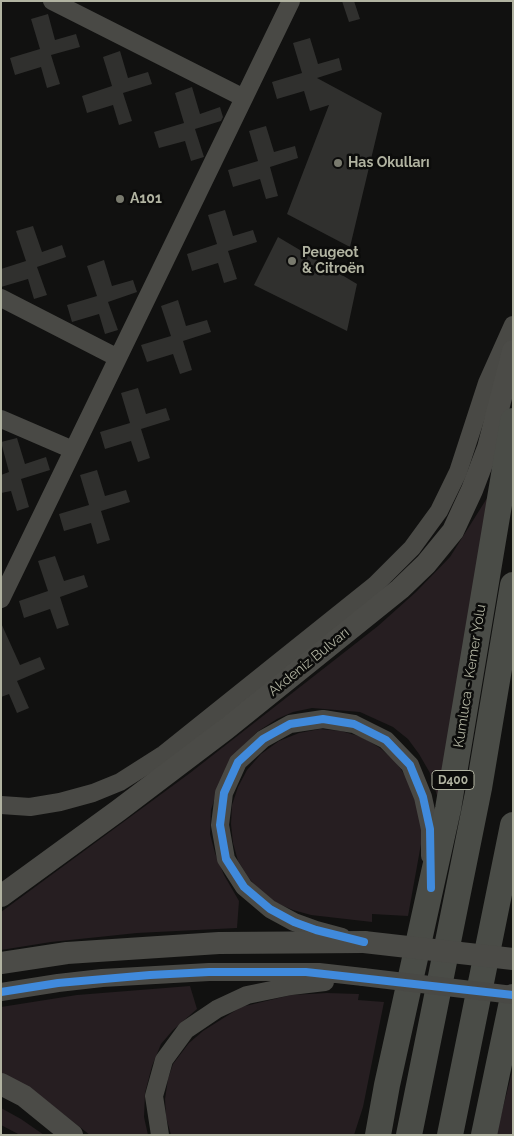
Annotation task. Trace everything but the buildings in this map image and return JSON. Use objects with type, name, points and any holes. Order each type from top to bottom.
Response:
[{"type":"highway","name":"Kumluca - Kemer Yolu","points":[[378,1135],[387,1085],[432,888],[457,757],[513,421]]},
{"type":"highway","name":"Kumluca - Kemer Yolu","points":[[409,1135],[479,788],[513,585]]},
{"type":"highway","points":[[450,1135],[513,826]]},
{"type":"highway","points":[[484,1135],[513,996]]},
{"type":"main road","name":"Akdeniz Bulvarı","points":[[1,896],[226,729],[400,589],[426,564],[453,531],[472,490],[488,448],[513,351]]},
{"type":"main road","points":[[1,963],[67,953],[220,943],[364,942],[513,959]]},
{"type":"main road","points":[[1,1084],[24,1096],[72,1135]]},
{"type":"street","points":[[52,1],[244,98]]},
{"type":"street","points":[[1,599],[291,1]]},
{"type":"street","points":[[1,298],[118,358]]},
{"type":"street","points":[[1,805],[30,807],[60,802],[93,793],[120,782],[164,754],[375,585],[412,548],[439,511],[458,472],[487,383],[513,325]]},
{"type":"street","points":[[1,419],[73,450]]},
{"type":"street","points":[[364,942],[316,930],[294,922],[270,909],[244,887],[226,859],[220,825],[224,793],[238,762],[262,739],[290,724],[323,719],[354,724],[386,740],[410,765],[423,797],[430,828],[432,888]]},
{"type":"street","points":[[1,992],[102,978],[209,972],[312,972],[513,996]]},
{"type":"street","points":[[160,1135],[154,1096],[164,1060],[186,1030],[217,1009],[247,995],[290,986],[363,978]]},
{"type":"street","points":[[365,1135],[387,1085]]},
{"type":"shaded area","points":[[489,495],[439,802],[430,773],[419,754],[408,739],[393,727],[360,712],[312,708],[293,712],[277,719],[257,732],[237,752],[218,788],[211,810],[210,834],[215,853],[224,875],[239,901],[237,928],[137,933],[51,942],[1,950],[1,912],[190,773],[378,626],[416,592],[450,557]]},
{"type":"shaded area","points":[[320,729],[341,731],[362,737],[380,748],[396,762],[408,780],[416,800],[423,833],[408,916],[372,914],[372,922],[311,915],[293,910],[276,903],[260,891],[238,861],[233,843],[232,805],[238,787],[247,770],[261,754],[279,741],[299,733]]},
{"type":"shaded area","points":[[190,986],[197,1009],[173,1030],[161,1044],[152,1066],[145,1093],[144,1117],[148,1135],[90,1135],[31,1089],[1,1073],[1,1007],[77,995]]},
{"type":"shaded area","points":[[359,994],[358,1000],[384,1002],[363,1107],[354,1135],[171,1135],[166,1117],[165,1099],[168,1079],[173,1064],[189,1043],[203,1031],[241,1007],[291,995]]},
{"type":"shaded area","points":[[513,1068],[513,1135],[496,1135]]},
{"type":"shaded area","points":[[1,1108],[44,1135],[20,1135],[1,1125]]},
{"type":"cycle path","points":[[364,942],[316,930],[294,922],[270,909],[244,887],[226,859],[220,825],[224,793],[238,762],[263,739],[290,724],[323,719],[354,724],[386,740],[410,765],[423,797],[430,829],[431,888]]},
{"type":"cycle path","points":[[1,992],[58,983],[150,975],[209,972],[306,972],[513,995]]},
{"type":"place","name":"Has Okulları","points":[[338,163]]},
{"type":"place","name":"A101","points":[[120,199]]},
{"type":"place","name":"Peugeot & Citroën","points":[[292,261]]}]
